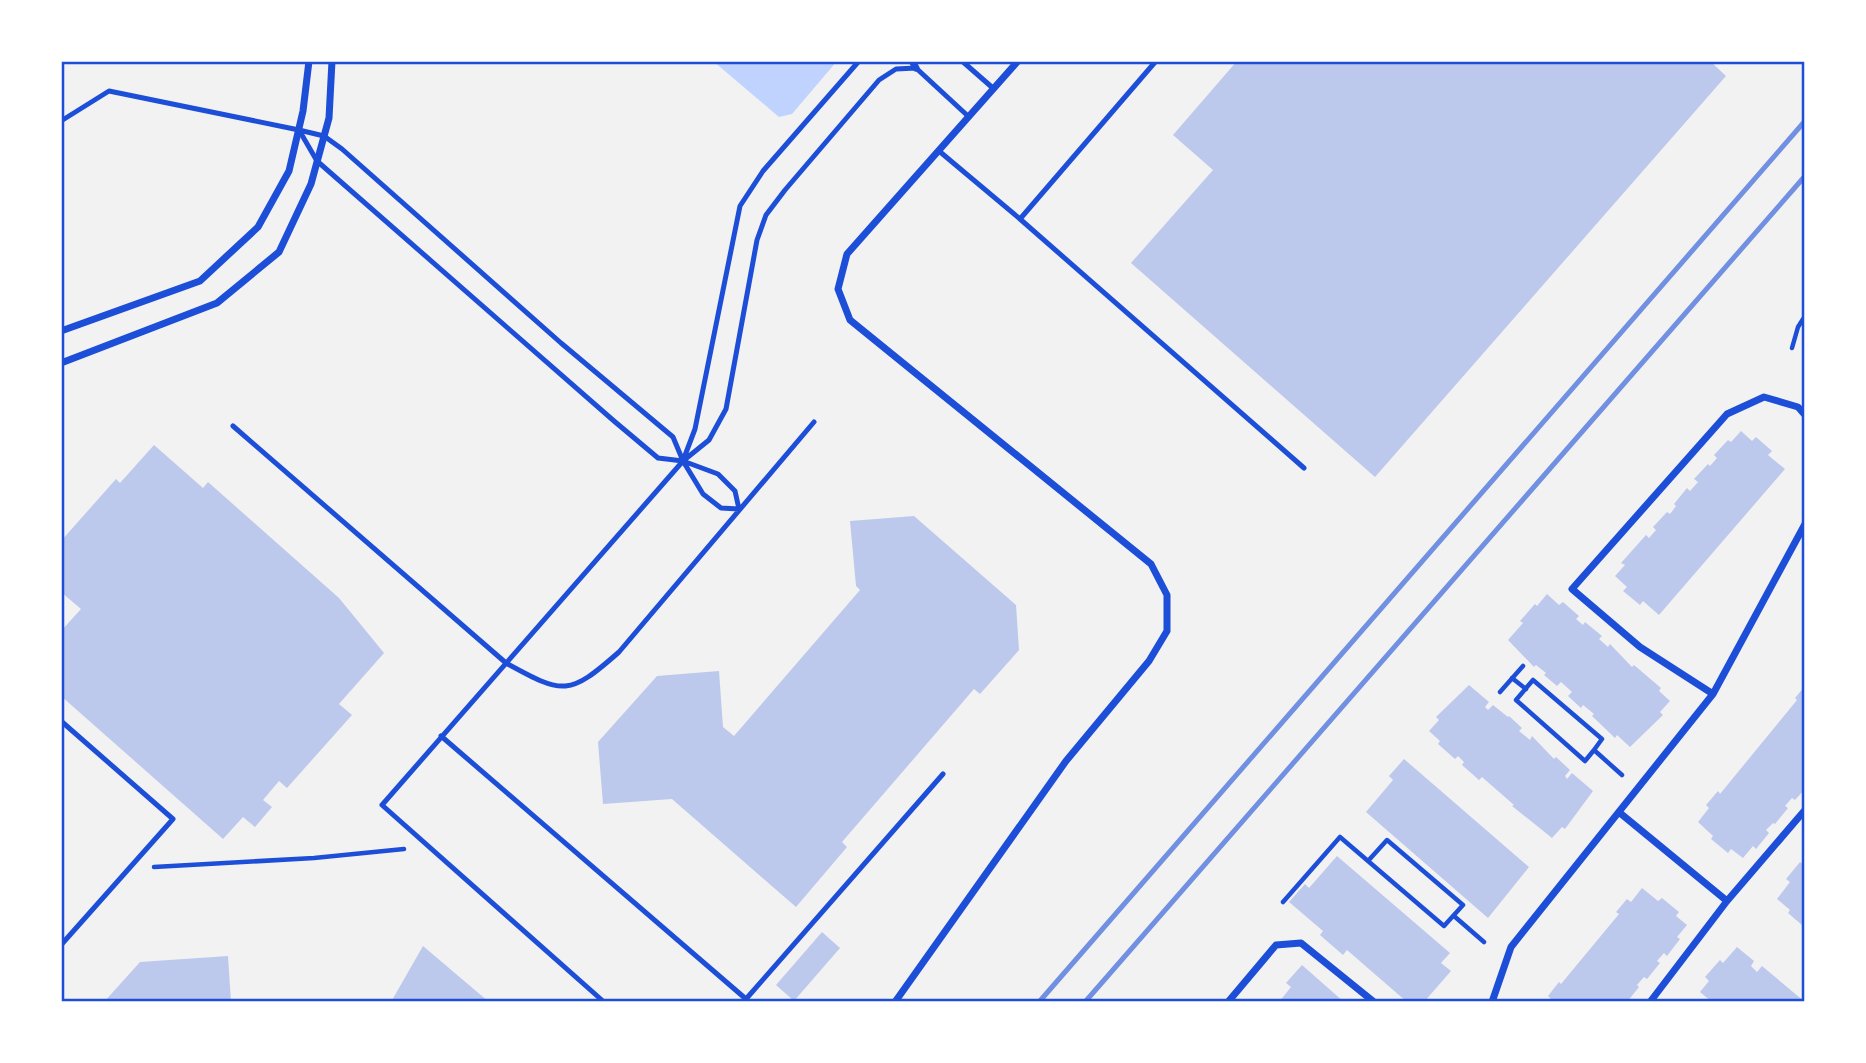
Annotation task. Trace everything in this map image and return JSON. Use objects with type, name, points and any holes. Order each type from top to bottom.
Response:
[{"type":"street","points":[[61,331],[200,281],[258,227],[289,170],[303,111],[309,61]]},
{"type":"street","points":[[61,363],[217,303],[279,251],[311,184],[329,118],[332,61]]},
{"type":"street","points":[[895,1002],[1066,761],[1149,661],[1167,631],[1167,595],[1152,564],[850,320],[838,289],[847,254],[1018,61]]},
{"type":"street","points":[[1713,694],[1640,647],[1572,589],[1727,414],[1763,397],[1798,407],[1805,415]]},
{"type":"street","points":[[1492,1002],[1511,947],[1713,694],[1805,524]]},
{"type":"street","points":[[1650,1002],[1727,901],[1805,810]]},
{"type":"street","points":[[1620,813],[1727,901]]},
{"type":"street","points":[[1228,1002],[1276,945],[1301,943],[1374,1002]]},
{"type":"lane","points":[[683,461],[695,429],[740,206],[763,172],[859,61]]},
{"type":"lane","points":[[962,61],[994,89]]},
{"type":"lane","points":[[1020,219],[1156,61]]},
{"type":"lane","points":[[604,1002],[382,805],[683,461],[709,440],[726,409],[757,240],[766,215],[812,157],[880,80],[896,69],[914,65],[969,117]]},
{"type":"lane","points":[[61,121],[109,90],[324,136],[673,437],[696,485],[711,500],[721,508],[739,509]]},
{"type":"lane","points":[[299,130],[317,161],[658,458],[683,461],[718,474],[735,491],[739,509]]},
{"type":"lane","points":[[939,151],[1304,468]]},
{"type":"lane","points":[[233,426],[506,663],[534,679],[554,686],[570,686],[589,678],[619,652],[814,422]]},
{"type":"lane","points":[[61,721],[173,819],[61,945]]},
{"type":"lane","points":[[441,736],[744,1000],[943,774]]},
{"type":"path","points":[[1791,348],[1805,316]]},
{"type":"path","points":[[1500,692],[1523,666]]},
{"type":"path","points":[[1512,678],[1526,689]]},
{"type":"path","points":[[1533,680],[1602,739],[1594,750],[1585,761],[1516,700],[1533,680]]},
{"type":"path","points":[[1594,750],[1622,775]]},
{"type":"path","points":[[1283,902],[1340,837],[1368,861],[1444,926],[1464,905],[1387,840],[1368,861]]},
{"type":"path","points":[[129,869],[314,858],[424,845]]},
{"type":"path","points":[[1454,916],[1484,942]]},
{"type":"water","points":[[713,61],[837,61],[792,114],[779,117]]},
{"type":"building","points":[[1237,61],[1710,61],[1726,76],[1375,477],[1131,263],[1213,170],[1173,135]]},
{"type":"building","points":[[1741,431],[1752,441],[1756,437],[1772,451],[1768,455],[1785,469],[1659,615],[1643,601],[1640,605],[1623,591],[1627,587],[1615,576],[1625,565],[1621,563],[1646,535],[1649,538],[1656,530],[1653,527],[1667,512],[1670,514],[1676,506],[1674,504],[1687,488],[1690,491],[1698,482],[1694,479],[1717,458],[1714,455]]},
{"type":"building","points":[[154,445],[203,488],[208,482],[339,598],[384,653],[339,704],[352,715],[287,788],[279,781],[263,800],[272,807],[255,827],[243,817],[223,839],[61,696],[61,631],[81,609],[61,592],[61,541],[116,479],[120,483]]},
{"type":"building","points":[[914,516],[1016,605],[1019,650],[980,694],[974,689],[842,842],[847,847],[796,907],[672,799],[603,804],[598,742],[657,676],[719,671],[723,727],[734,736],[860,590],[856,586],[850,521]]},
{"type":"building","points":[[1547,594],[1559,605],[1563,602],[1579,616],[1576,619],[1583,625],[1585,622],[1602,636],[1599,639],[1608,647],[1610,644],[1632,667],[1634,665],[1661,688],[1659,691],[1670,701],[1660,712],[1663,715],[1630,747],[1617,735],[1615,738],[1592,716],[1594,714],[1583,705],[1581,708],[1568,696],[1572,692],[1561,682],[1557,686],[1508,640],[1523,623],[1520,621]]},
{"type":"building","points":[[1469,685],[1489,702],[1485,707],[1488,710],[1493,705],[1509,716],[1522,728],[1519,731],[1530,740],[1532,736],[1554,759],[1556,757],[1570,770],[1565,776],[1567,779],[1572,773],[1593,791],[1565,829],[1562,827],[1552,838],[1512,806],[1514,805],[1482,777],[1479,780],[1462,765],[1464,762],[1458,756],[1455,759],[1438,744],[1440,741],[1429,731],[1439,720],[1436,717]]},
{"type":"building","points":[[1805,686],[1805,789],[1785,806],[1788,808],[1775,824],[1766,830],[1769,833],[1756,849],[1753,846],[1743,858],[1731,849],[1728,853],[1711,839],[1713,836],[1698,822],[1709,808],[1706,805],[1718,791],[1720,794],[1797,700],[1795,698]]},
{"type":"building","points":[[1404,759],[1529,867],[1488,918],[1366,812],[1393,780],[1389,776]]},
{"type":"building","points":[[1337,856],[1450,953],[1441,963],[1451,971],[1424,1002],[1407,1002],[1347,950],[1343,955],[1320,935],[1323,931],[1289,902],[1305,884],[1309,888]]},
{"type":"building","points":[[1800,862],[1805,866],[1805,922],[1802,925],[1777,899],[1790,882],[1786,879]]},
{"type":"building","points":[[1642,888],[1658,901],[1662,898],[1679,912],[1676,916],[1687,925],[1667,956],[1664,953],[1657,961],[1660,963],[1647,979],[1644,977],[1637,985],[1639,987],[1627,1002],[1549,1002],[1551,999],[1548,996],[1619,914],[1616,912],[1627,899],[1631,902]]},
{"type":"building","points":[[822,932],[840,948],[794,1001],[776,985]]},
{"type":"building","points":[[423,946],[489,1002],[391,1002]]},
{"type":"building","points":[[1737,947],[1754,961],[1751,966],[1757,972],[1762,966],[1805,1002],[1712,1002],[1700,992],[1709,981],[1705,977],[1720,960],[1723,963]]},
{"type":"building","points":[[228,956],[231,1002],[104,1002],[140,962]]},
{"type":"building","points":[[1302,965],[1344,1002],[1279,1002],[1291,987],[1286,983]]},
{"type":"railway","points":[[1039,1002],[1805,121]]},
{"type":"railway","points":[[1085,1002],[1805,176]]}]
